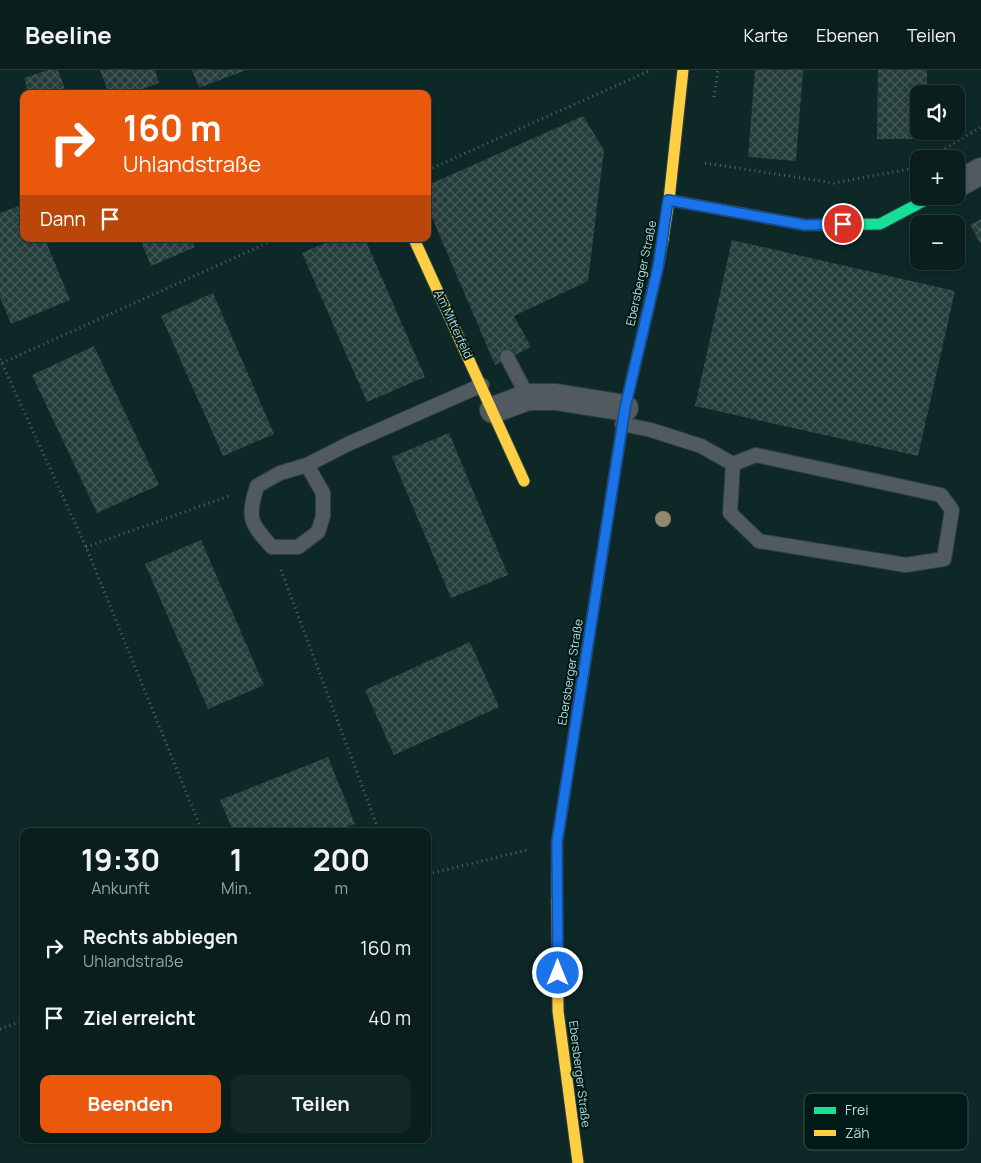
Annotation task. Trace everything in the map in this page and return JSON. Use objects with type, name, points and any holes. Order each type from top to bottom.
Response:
[{"type":"street","name":"Ebersberger Straße","points":[[578,1163],[558,1011],[557,842],[624,416],[658,267],[668,200],[682,70]]},
{"type":"street","points":[[965,179],[981,171]]},
{"type":"street","points":[[668,200],[805,225],[880,224],[916,205]]},
{"type":"street","name":"Am Mitterfeld","points":[[415,242],[524,481]]},
{"type":"street","points":[[493,410],[528,397],[556,397],[624,416]]},
{"type":"lane","points":[[507,357],[528,397]]},
{"type":"lane","points":[[307,465],[323,493],[323,516],[318,532],[298,547],[272,547],[254,528],[250,507],[257,486],[280,474],[307,465],[348,444],[482,385]]},
{"type":"lane","points":[[624,416],[652,430],[701,446],[734,464]]},
{"type":"lane","points":[[756,455],[941,495],[952,510],[944,559],[906,565],[759,541],[730,513],[734,464],[756,455]]},
{"type":"path","points":[[431,169],[652,70]]},
{"type":"path","points":[[943,150],[981,127]]},
{"type":"path","points":[[705,163],[834,183],[910,169]]},
{"type":"path","points":[[201,828],[86,547],[1,361],[269,242]]},
{"type":"path","points":[[86,547],[257,486]]},
{"type":"path","points":[[272,547],[378,828]]},
{"type":"path","points":[[431,873],[557,842]]},
{"type":"path","points":[[0,1029],[20,1022]]},
{"type":"building","points":[[48,70],[58,70],[66,90],[28,90],[24,78]]},
{"type":"building","points":[[100,70],[155,70],[159,83],[140,90],[108,90]]},
{"type":"building","points":[[192,70],[246,70],[199,88]]},
{"type":"building","points":[[755,70],[803,70],[796,161],[748,157]]},
{"type":"building","points":[[878,70],[927,70],[927,85],[910,85],[910,139],[877,139]]},
{"type":"building","points":[[583,116],[604,150],[588,281],[514,316],[531,347],[495,365],[431,215],[431,184]]},
{"type":"building","points":[[20,206],[20,242],[46,242],[70,300],[11,324],[0,297],[0,213]]},
{"type":"building","points":[[981,219],[981,244],[970,225]]},
{"type":"building","points":[[732,240],[955,291],[918,456],[695,406]]},
{"type":"building","points":[[141,242],[192,242],[195,247],[151,266]]},
{"type":"building","points":[[327,242],[366,242],[425,377],[367,402],[302,253]]},
{"type":"building","points":[[213,293],[274,434],[223,456],[161,316]]},
{"type":"building","points":[[94,346],[159,485],[97,513],[32,375]]},
{"type":"building","points":[[449,433],[508,575],[451,598],[392,457]]},
{"type":"building","points":[[201,540],[264,685],[208,709],[145,564]]},
{"type":"building","points":[[470,642],[499,707],[394,755],[365,690]]},
{"type":"building","points":[[328,757],[355,824],[344,828],[232,828],[220,800]]},
{"type":"traffic: fast","points":[[669,200],[805,225],[880,224],[916,205]]},
{"type":"traffic: fast","points":[[557,901],[557,842],[625,408],[663,239]]},
{"type":"traffic: slow","points":[[663,239],[683,70]]},
{"type":"traffic: slow","points":[[415,242],[524,481]]},
{"type":"traffic: slow","points":[[557,901],[558,1011],[578,1163]]},
{"type":"route","points":[[558,973],[557,842],[625,408],[658,267],[668,200],[805,225],[843,224]]}]
